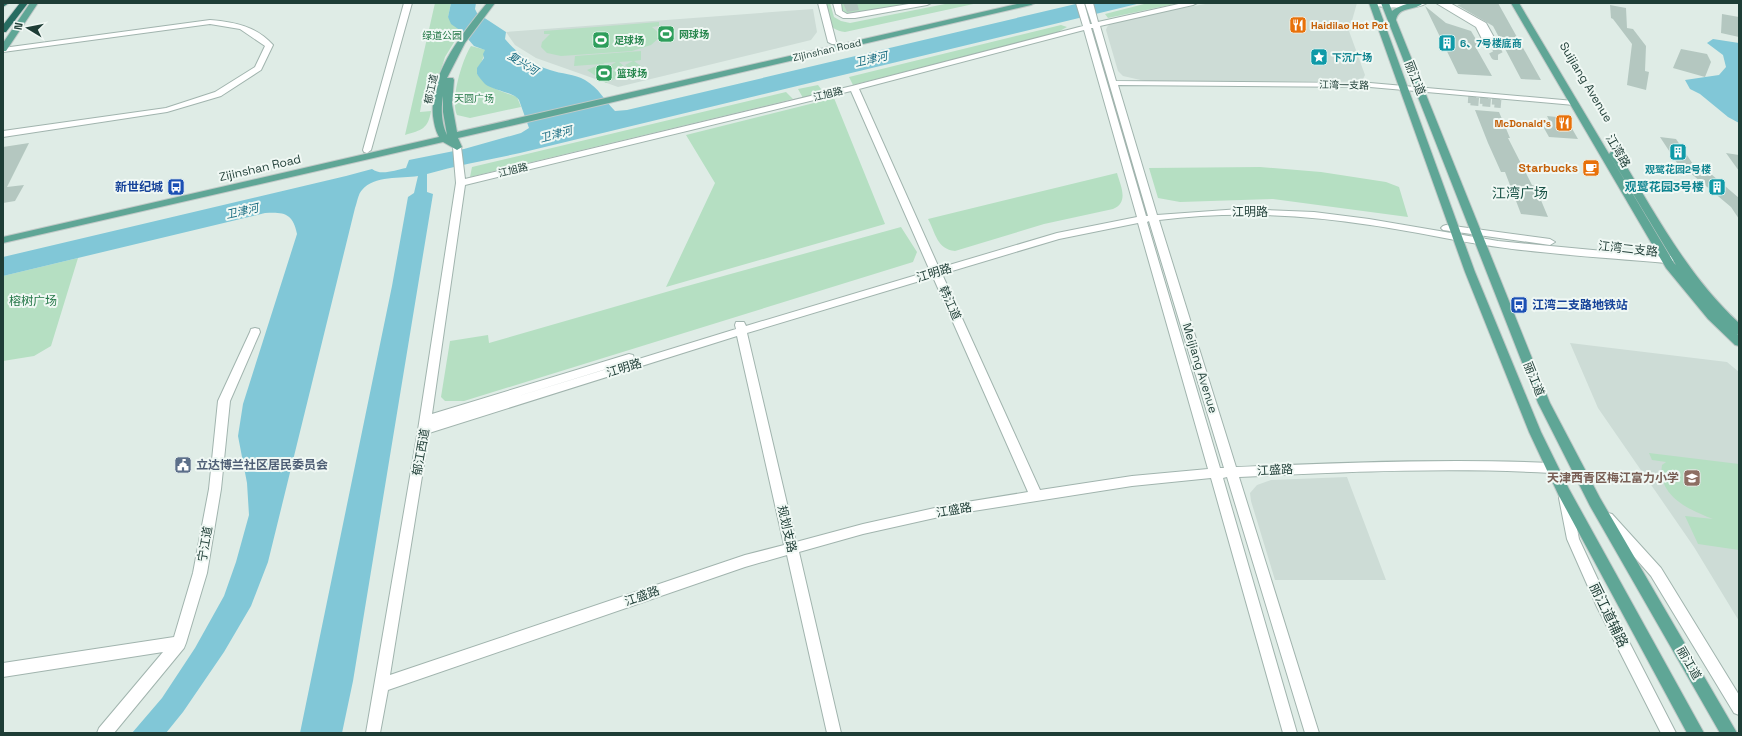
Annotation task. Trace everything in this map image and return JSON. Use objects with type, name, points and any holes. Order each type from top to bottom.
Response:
[{"type":"highway","points":[[3,30],[24,4]]},
{"type":"main road","points":[[3,50],[34,3]]},
{"type":"main road","name":"郁江道","points":[[448,134],[437,115],[442,82],[456,56],[464,36],[491,3]]},
{"type":"main road","name":"郁江道","points":[[456,56],[497,3]]},
{"type":"main road","name":"Zijinshan Road","points":[[622,94],[832,42],[1005,3]]},
{"type":"main road","name":"Zijinshan Road","points":[[3,240],[448,134],[1031,3]]},
{"type":"main road","points":[[1400,4],[1420,3]]},
{"type":"main road","points":[[1386,12],[1393,14],[1396,10],[1420,3]]},
{"type":"main road","name":"江湾路","points":[[1515,3],[1665,256],[1712,316],[1739,342]]},
{"type":"main road","name":"Suijiang Avenue","points":[[1522,3],[1682,266],[1724,316],[1739,330]]},
{"type":"main road","name":"丽江道","points":[[1373,4],[1386,12],[1419,88],[1544,403],[1595,502],[1729,733]]},
{"type":"main road","name":"丽江道","points":[[1386,12],[1402,87],[1456,234],[1522,401],[1551,468],[1696,733]]},
{"type":"main road","points":[[448,134],[458,149]]},
{"type":"main road","name":"Zijinshan Road","points":[[3,232],[367,150],[448,134]]},
{"type":"street","points":[[367,150],[408,3]]},
{"type":"street","points":[[822,3],[832,42]]},
{"type":"street","points":[[837,3],[839,12],[846,16],[895,6],[924,3]]},
{"type":"street","name":"Meijiang Avenue","points":[[1080,3],[1090,22],[1112,83],[1216,472],[1290,733]]},
{"type":"street","name":"Meijiang Avenue","points":[[1089,3],[1090,22],[1146,214],[1232,472],[1312,733]]},
{"type":"street","name":"江旭路","points":[[461,183],[854,88],[1090,22],[1193,3]]},
{"type":"street","points":[[1440,3],[1479,26],[1487,41],[1492,41],[1483,25],[1445,3]]},
{"type":"street","points":[[1373,4],[1386,12],[1400,4]]},
{"type":"street","points":[[3,50],[210,22],[231,23],[247,28],[269,46],[258,68],[218,94],[167,110],[3,134]]},
{"type":"street","name":"江湾一支路","points":[[1112,83],[1370,85],[1419,88],[1500,100],[1574,102]]},
{"type":"street","name":"韩江道","points":[[854,88],[1036,496]]},
{"type":"street","name":"郁江西道","points":[[372,733],[425,425],[461,183],[458,149]]},
{"type":"street","name":"江明路","points":[[425,425],[935,270],[1057,236],[1146,214],[1268,212],[1305,214],[1456,234]]},
{"type":"street","name":"江湾二支路","points":[[1456,234],[1677,257]]},
{"type":"street","name":"规划支路","points":[[741,328],[834,733]]},
{"type":"street","name":"宁江道","points":[[104,733],[179,643],[200,573],[215,489],[224,400],[255,332]]},
{"type":"street","name":"江盛路","points":[[381,685],[722,568],[863,528],[948,510],[1132,481],[1216,472],[1353,467],[1514,466],[1551,468]]},
{"type":"street","name":"丽江道辅路","points":[[1564,492],[1573,539],[1602,603],[1670,733]]},
{"type":"street","points":[[1595,502],[1656,572],[1739,708]]},
{"type":"street","points":[[3,670],[179,643]]},
{"type":"shaded area","points":[[1211,3],[1357,3],[1349,31],[1365,75],[1363,79],[1356,81],[1145,81],[1123,76],[1118,71],[1106,30],[1110,24],[1155,13]]},
{"type":"shaded area","points":[[813,9],[817,32],[811,40],[618,87],[536,58],[515,45],[506,32]]},
{"type":"shaded area","name":"天津西青区梅江富力小学","points":[[1570,343],[1727,362],[1739,372],[1739,621],[1694,547],[1598,408]]},
{"type":"shaded area","points":[[1347,477],[1386,580],[1275,580],[1251,501],[1250,493],[1257,485],[1271,480]]},
{"type":"green space","name":"绿道公园","points":[[435,3],[451,3],[448,17],[461,31],[445,57],[434,93],[423,95],[420,112],[431,111],[428,122],[420,130],[405,135]]},
{"type":"green space","points":[[824,3],[830,3],[834,17],[841,21],[850,23],[950,3],[978,3],[845,32],[835,29],[829,22]]},
{"type":"green space","points":[[839,3],[917,3],[846,14],[842,12]]},
{"type":"green space","points":[[1148,3],[1179,3],[1108,18],[1105,14]]},
{"type":"green space","points":[[659,22],[659,26],[652,27],[660,34],[661,28],[672,27],[672,39],[660,40],[660,37],[651,45],[632,51],[561,56],[547,53],[541,47],[542,42],[550,34],[544,34],[544,31]]},
{"type":"green space","points":[[1061,25],[1067,27],[1056,33],[853,85],[849,77]]},
{"type":"green space","name":"天圆广场","points":[[471,46],[486,50],[477,74],[481,79],[485,83],[500,91],[517,97],[521,107],[470,118],[457,115],[455,100],[458,80]]},
{"type":"green space","points":[[641,51],[641,60],[634,61],[645,69],[636,73],[625,65],[633,61],[619,62],[629,70],[620,73],[609,66],[616,62],[603,63],[621,76],[606,83],[587,70],[601,64],[574,66],[575,56]]},
{"type":"green space","points":[[818,85],[824,93],[803,98],[798,89]]},
{"type":"green space","points":[[786,92],[793,99],[470,177],[472,167]]},
{"type":"green space","points":[[834,98],[885,224],[666,287],[715,183],[686,135]]},
{"type":"green space","points":[[1260,167],[1321,172],[1386,182],[1399,187],[1408,217],[1273,199],[1180,202],[1158,198],[1149,168]]},
{"type":"green space","points":[[1117,173],[1122,189],[1122,198],[1118,206],[1113,209],[1044,224],[955,251],[949,250],[941,244],[928,219]]},
{"type":"green space","points":[[901,227],[917,252],[913,262],[464,401],[445,401],[441,397],[450,341],[488,335],[489,343]]},
{"type":"green space","name":"榕树广场","points":[[78,258],[51,346],[34,356],[3,361],[3,276]]},
{"type":"green space","points":[[1649,453],[1739,464],[1739,550],[1698,544],[1685,516],[1713,519],[1685,506],[1670,493],[1664,485],[1662,476],[1662,465],[1666,462],[1652,460]]},
{"type":"water","points":[[451,3],[476,3],[475,9],[477,13],[506,32],[505,39],[514,49],[544,68],[577,76],[590,83],[615,111],[627,110],[1080,3],[1141,3],[520,153],[427,174],[427,192],[433,194],[353,681],[342,733],[300,733],[392,286],[408,197],[414,193],[418,176],[388,178],[367,185],[362,190],[355,208],[268,562],[251,606],[224,652],[183,712],[166,733],[132,733],[162,698],[195,648],[224,596],[236,562],[249,515],[247,483],[238,436],[243,404],[297,234],[293,222],[287,215],[265,213],[3,276],[3,257],[372,169],[384,172],[406,168],[409,160],[464,149],[521,133],[529,128],[519,100],[513,95],[485,84],[477,74],[477,68],[484,58],[483,54],[485,50],[474,46],[461,31],[451,24],[448,17]]},
{"type":"water","points":[[1713,39],[1739,43],[1739,123],[1728,117],[1700,94],[1690,89],[1685,80],[1719,75],[1726,67],[1723,55],[1707,43]]},
{"type":"building","points":[[843,3],[857,3],[859,10],[847,12]]},
{"type":"building","points":[[1466,3],[1498,3],[1541,80],[1521,79],[1493,26],[1457,5]]},
{"type":"building","points":[[1610,5],[1626,8],[1627,28],[1633,29],[1646,46],[1645,71],[1649,72],[1646,90],[1627,85],[1632,44],[1611,18]]},
{"type":"building","name":"6、7号楼底商","points":[[1425,6],[1446,23],[1471,31],[1480,46],[1475,46],[1492,76],[1458,74]]},
{"type":"building","points":[[1722,14],[1739,17],[1739,37],[1721,33]]},
{"type":"building","points":[[1681,49],[1707,54],[1711,62],[1705,77],[1673,68]]},
{"type":"building","points":[[1475,110],[1499,112],[1510,138],[1508,138],[1532,185],[1535,186],[1548,217],[1521,214],[1505,172],[1501,172]]},
{"type":"building","points":[[1547,116],[1566,118],[1578,139],[1549,137],[1540,121],[1550,122]]},
{"type":"building","points":[[1660,137],[1676,139],[1701,176],[1711,174],[1739,198],[1739,219],[1731,207],[1682,166],[1679,166]]},
{"type":"building","points":[[29,143],[7,187],[24,185],[15,201],[3,203],[3,147]]},
{"type":"building","points":[[1726,153],[1739,155],[1739,171]]},
{"type":"tunnel","points":[[1487,41],[1495,56],[1500,56],[1492,41]]},
{"type":"tunnel","points":[[1500,101],[1468,99],[1469,101],[1501,104]]},
{"type":"place","name":"Haidilao Hot Pot","points":[[1298,25]]},
{"type":"place","name":"网球场","points":[[666,34]]},
{"type":"place","name":"足球场","points":[[601,40]]},
{"type":"place","name":"6、7号楼底商","points":[[1447,43]]},
{"type":"place","name":"下沉广场","points":[[1319,57]]},
{"type":"place","name":"篮球场","points":[[604,73]]},
{"type":"place","name":"McDonald's","points":[[1564,123]]},
{"type":"place","name":"观鹭花园2号楼","points":[[1678,152]]},
{"type":"place","name":"Starbucks","points":[[1591,168]]},
{"type":"place","name":"新世纪城","points":[[176,187]]},
{"type":"place","name":"观鹭花园3号楼","points":[[1717,187]]},
{"type":"place","name":"江湾二支路地铁站","points":[[1519,305]]},
{"type":"place","name":"立达博兰社区居民委员会","points":[[183,465]]},
{"type":"place","name":"天津西青区梅江富力小学","points":[[1692,478]]},
{"type":"district","name":"江湾广场","points":[[1520,193]]},
{"type":"water label","name":"卫津河","points":[[871,59]]},
{"type":"water label","name":"复兴河","points":[[523,63]]},
{"type":"water label","name":"卫津河","points":[[556,134]]},
{"type":"water label","name":"卫津河","points":[[242,211]]}]
